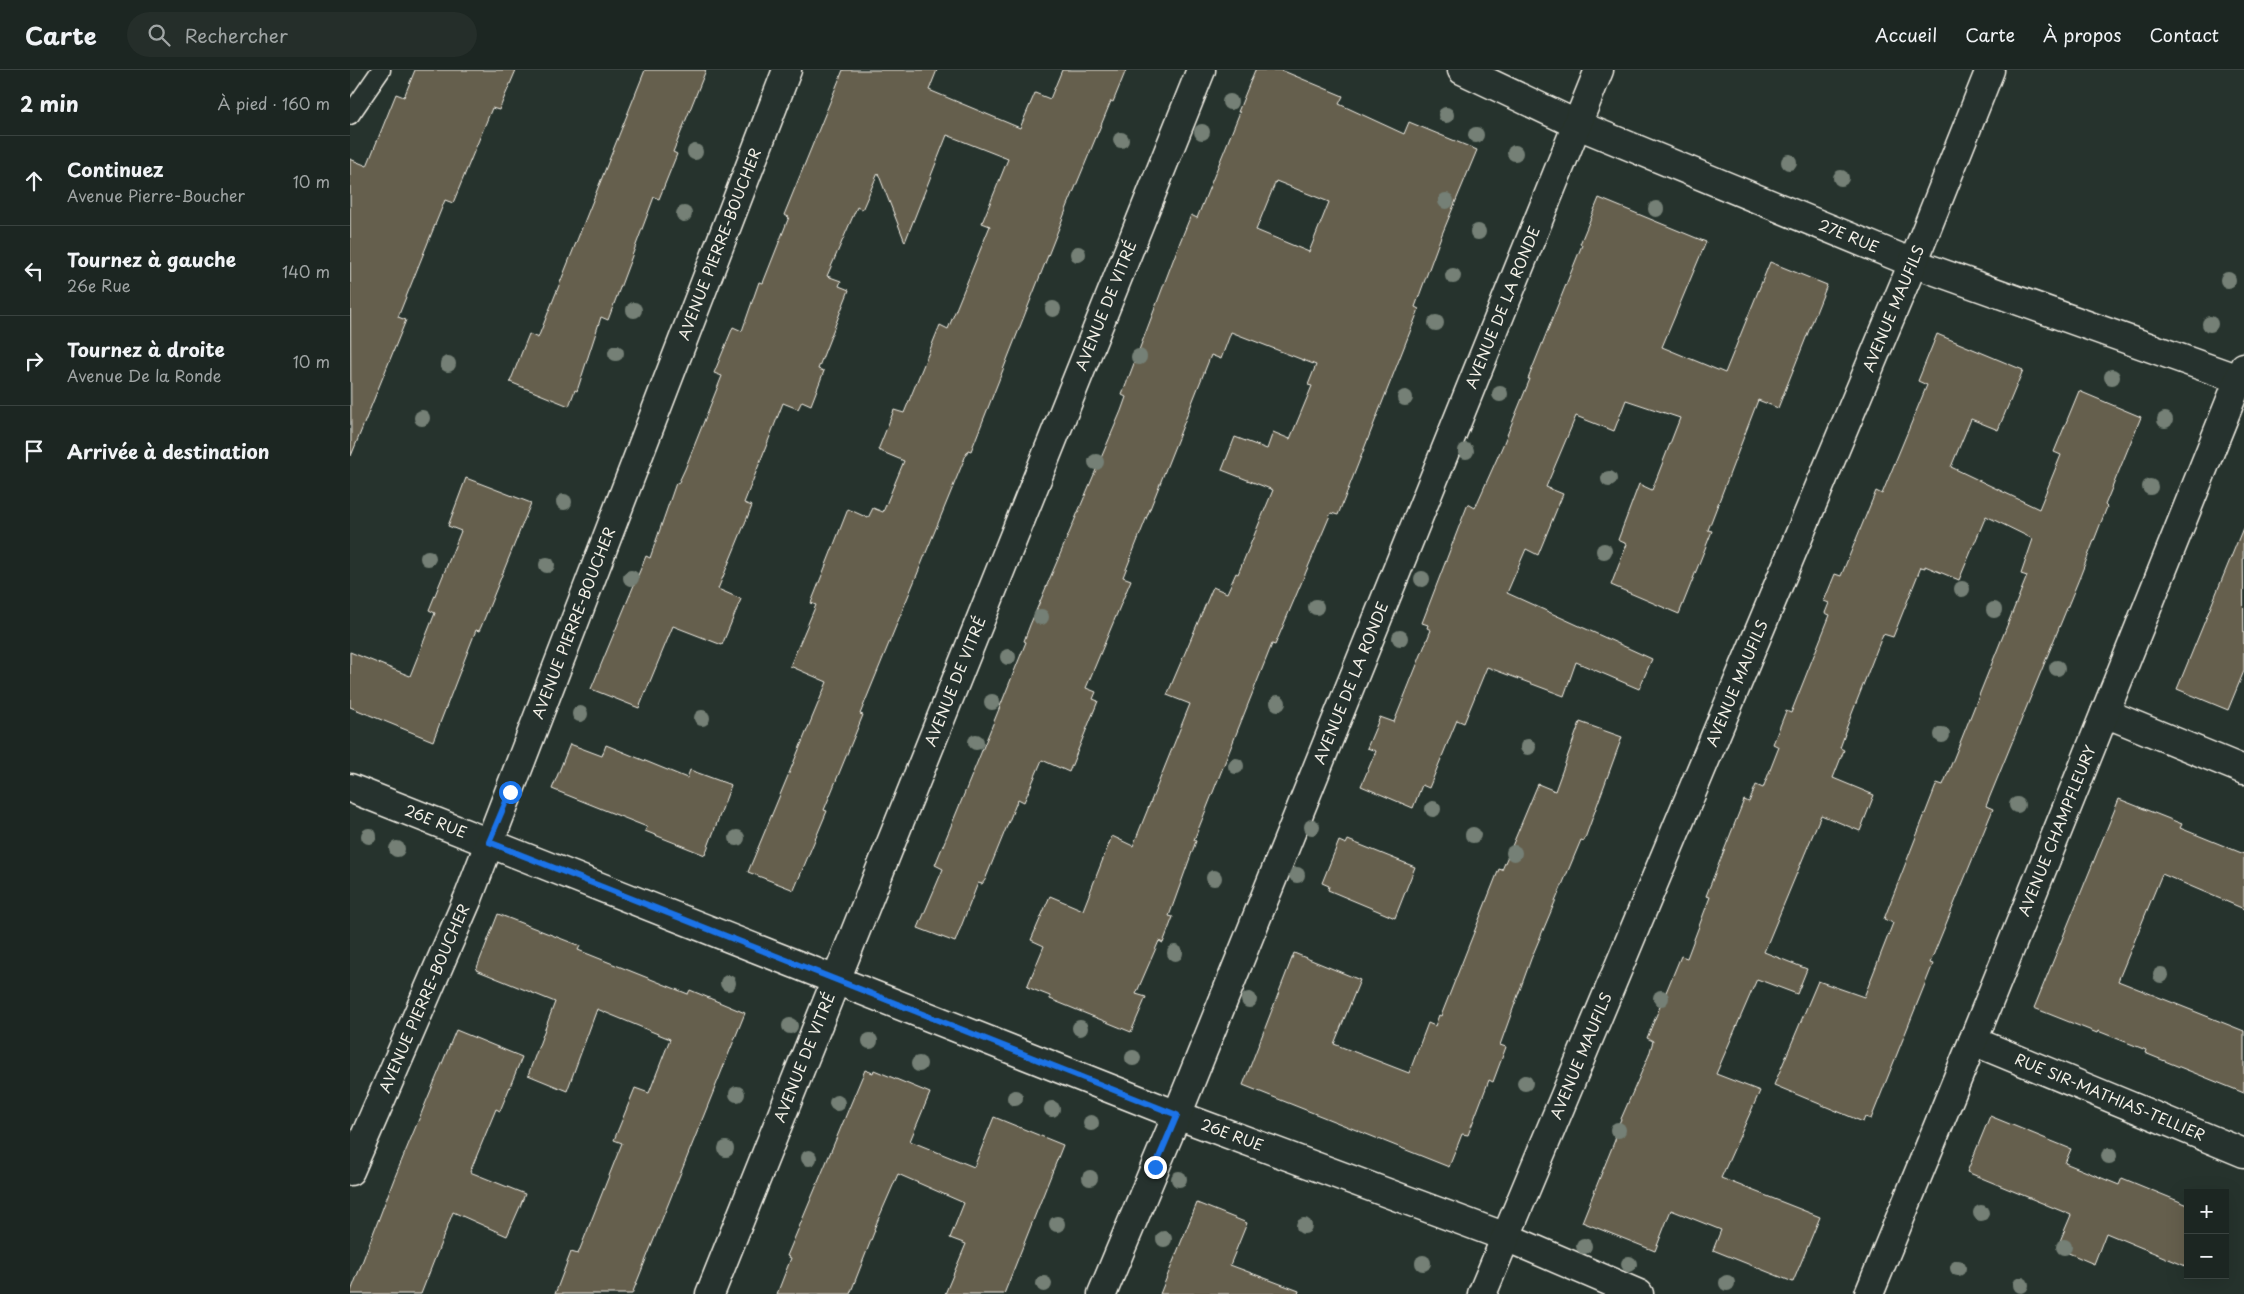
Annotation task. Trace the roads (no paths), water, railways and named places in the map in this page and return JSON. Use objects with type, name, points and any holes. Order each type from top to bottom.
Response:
[{"type":"street","name":"AVENUE PIERRE-BOUCHER","points":[[350,1171],[469,896],[788,70]]},
{"type":"street","name":"AVENUE DE VITRÉ","points":[[710,1294],[1201,70]]},
{"type":"street","name":"27E RUE","points":[[1462,70],[1578,125],[1913,263],[2242,376]]},
{"type":"street","name":"AVENUE DE LA RONDE","points":[[1102,1294],[1177,1115],[1599,70]]},
{"type":"street","name":"AVENUE MAUFILS","points":[[1482,1294],[1913,263],[1990,70]]},
{"type":"street","name":"AVENUE CHAMPFLEURY","points":[[1869,1294],[2242,376]]},
{"type":"street","points":[[2105,713],[2244,770]]},
{"type":"street","name":"26E RUE","points":[[350,788],[837,978],[1177,1115],[1506,1236],[1639,1294]]},
{"type":"street","name":"RUE SIR-MATHIAS-TELLIER","points":[[1973,1041],[2244,1153]]},
{"type":"lane","points":[[350,115],[381,70]]}]
